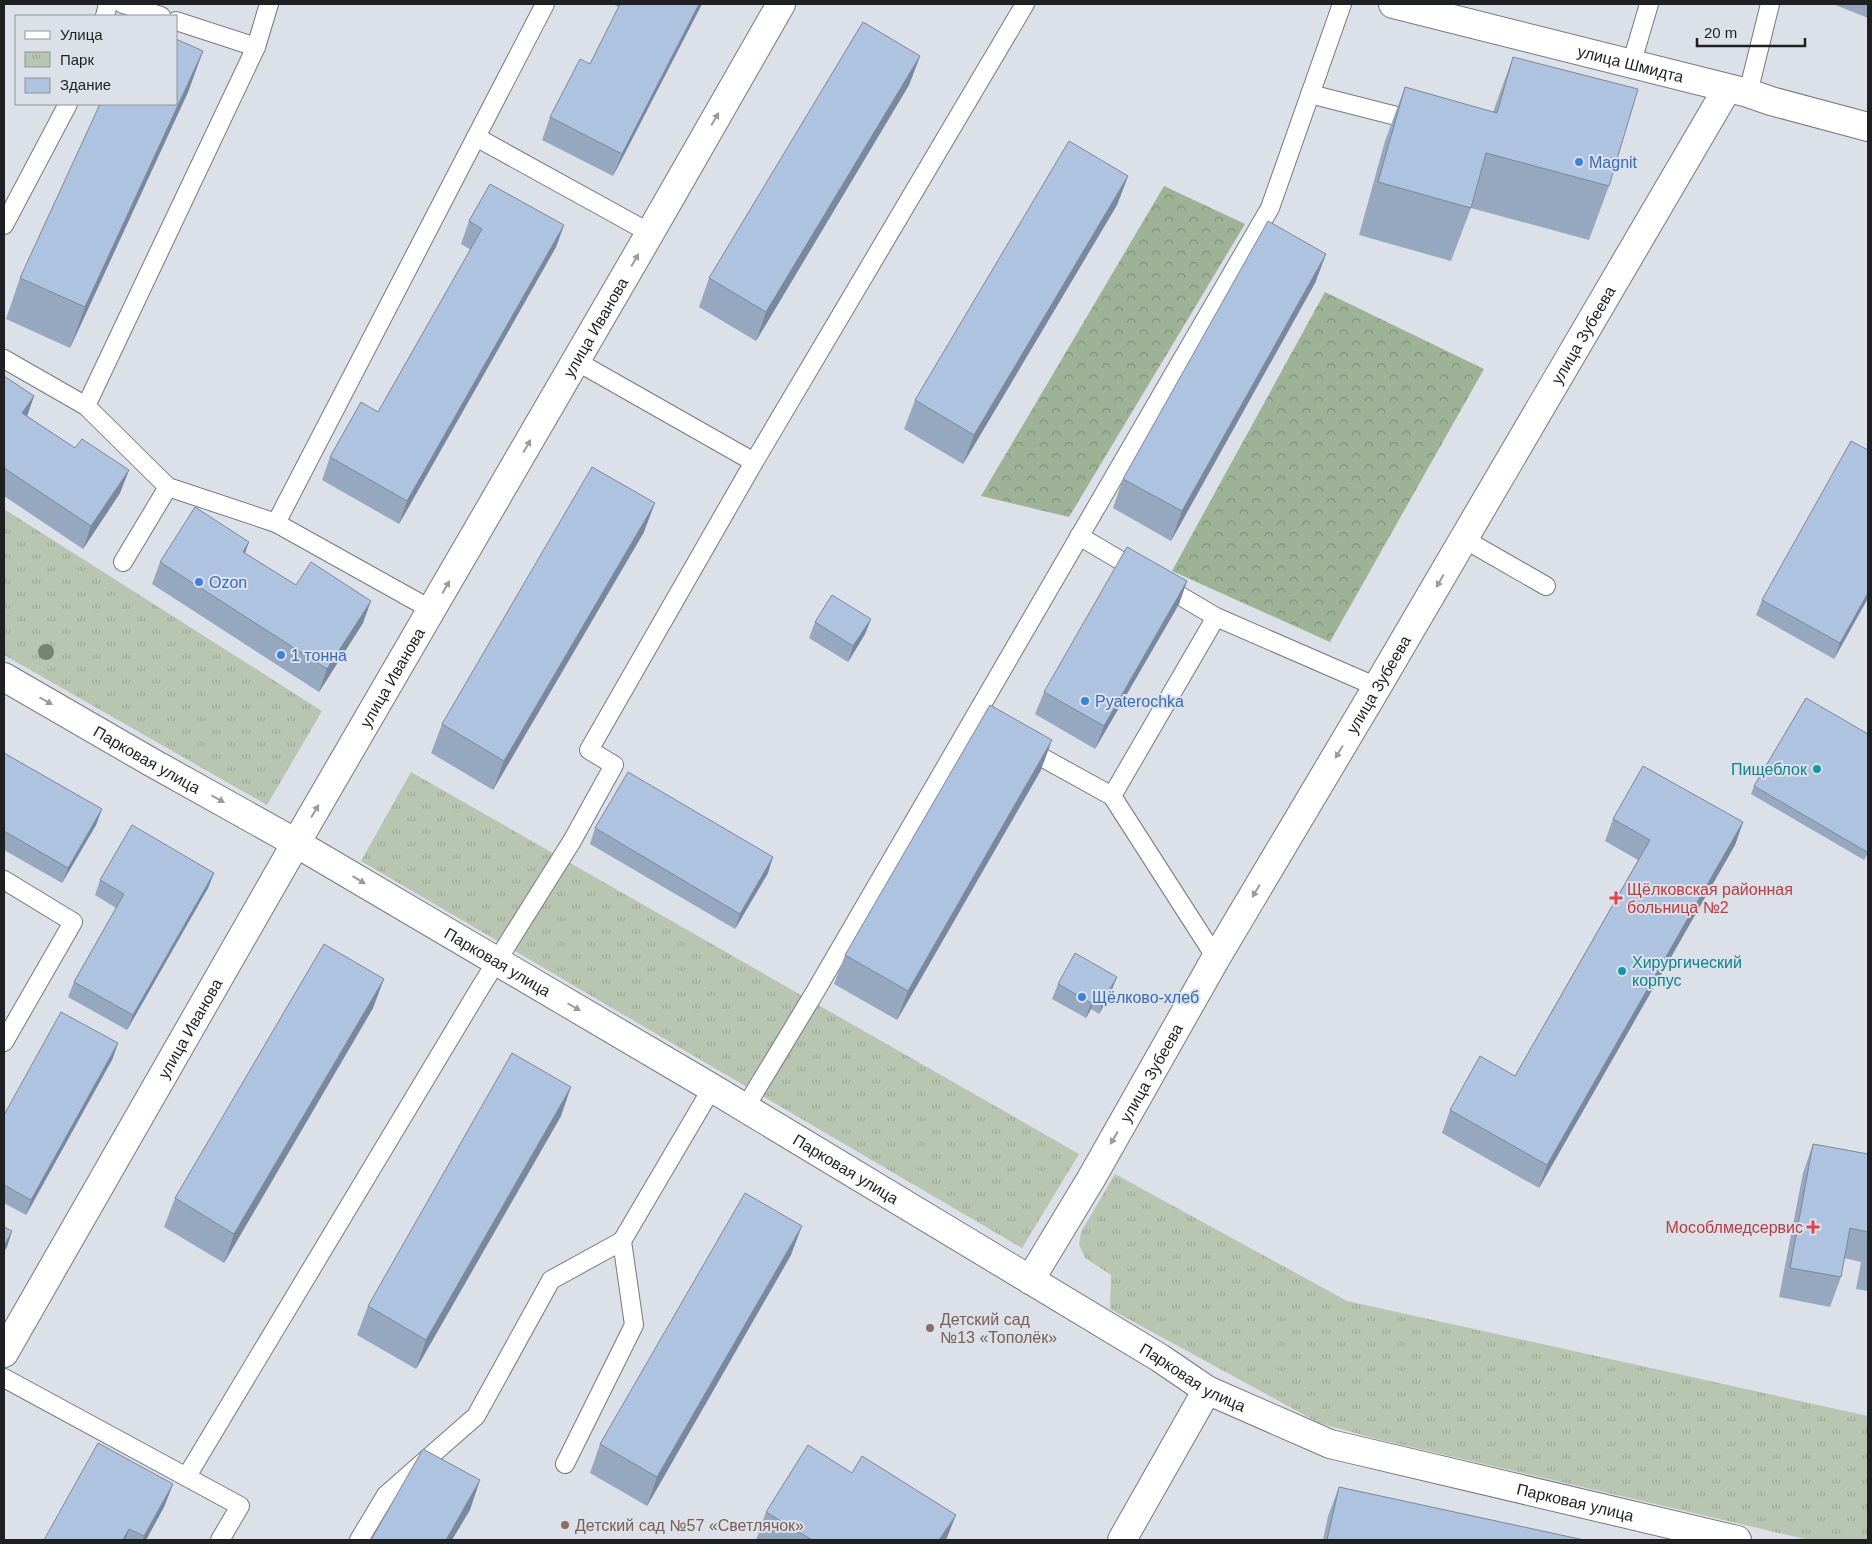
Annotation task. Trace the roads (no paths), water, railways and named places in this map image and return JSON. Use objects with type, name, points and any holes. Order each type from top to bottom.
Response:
[{"type":"street","name":"улица Иванова","points":[[4,1353],[296,843],[781,4]]},
{"type":"street","name":"улица Шмидта","points":[[1397,4],[1737,91],[1868,127]]},
{"type":"street","name":"улица Зубеева","points":[[1030,1280],[1091,1180],[1216,958],[1464,539],[1737,91]]},
{"type":"street","name":"Парковая улица","points":[[4,677],[296,843],[712,1088],[1167,1363],[1207,1390],[1330,1444],[1737,1540]]},
{"type":"street","points":[[1122,1540],[1207,1390]]},
{"type":"lane","points":[[123,4],[158,15]]},
{"type":"lane","points":[[86,406],[256,47],[270,4]]},
{"type":"lane","points":[[276,523],[545,4]]},
{"type":"lane","points":[[187,1476],[496,962],[572,841],[614,765],[589,750],[754,462],[1025,4]]},
{"type":"lane","points":[[745,1108],[820,984],[1270,208],[1342,4]]},
{"type":"lane","points":[[1631,65],[1649,4]]},
{"type":"lane","points":[[1737,91],[1770,4]]},
{"type":"lane","points":[[178,22],[256,47]]},
{"type":"lane","points":[[1310,94],[1417,122]]},
{"type":"lane","points":[[4,225],[67,105]]},
{"type":"lane","points":[[476,137],[650,233]]},
{"type":"lane","points":[[4,358],[86,406],[168,487],[276,523],[432,610]]},
{"type":"lane","points":[[576,361],[754,462]]},
{"type":"lane","points":[[123,562],[168,487]]},
{"type":"lane","points":[[1080,536],[1216,617],[1377,687]]},
{"type":"lane","points":[[1464,539],[1546,586]]},
{"type":"lane","points":[[1112,796],[1216,617]]},
{"type":"lane","points":[[973,719],[990,729]]},
{"type":"lane","points":[[1008,738],[1112,796],[1216,958]]},
{"type":"lane","points":[[4,880],[73,922],[4,1042]]},
{"type":"lane","points":[[359,1540],[386,1495],[476,1416],[551,1280],[622,1241],[712,1088]]},
{"type":"lane","points":[[565,1464],[634,1324],[622,1241]]},
{"type":"lane","points":[[4,1378],[240,1506],[220,1540]]},
{"type":"place","name":"Magnit","points":[[1579,162]]},
{"type":"place","name":"Ozon","points":[[199,582]]},
{"type":"place","name":"1 тонна","points":[[281,655]]},
{"type":"place","name":"Pyaterochka","points":[[1085,701]]},
{"type":"place","name":"Пищеблок","points":[[1817,769]]},
{"type":"place","name":"Щёлковская районная больница №2","points":[[1616,898]]},
{"type":"place","name":"Хирургический корпус","points":[[1622,971]]},
{"type":"place","name":"Щёлково-хлеб","points":[[1082,997]]},
{"type":"place","name":"Мособлмедсервис","points":[[1813,1227]]},
{"type":"place","name":"Детский сад №13 «Тополёк»","points":[[930,1328]]},
{"type":"place","name":"Детский сад №57 «Светлячок»","points":[[565,1525]]}]
